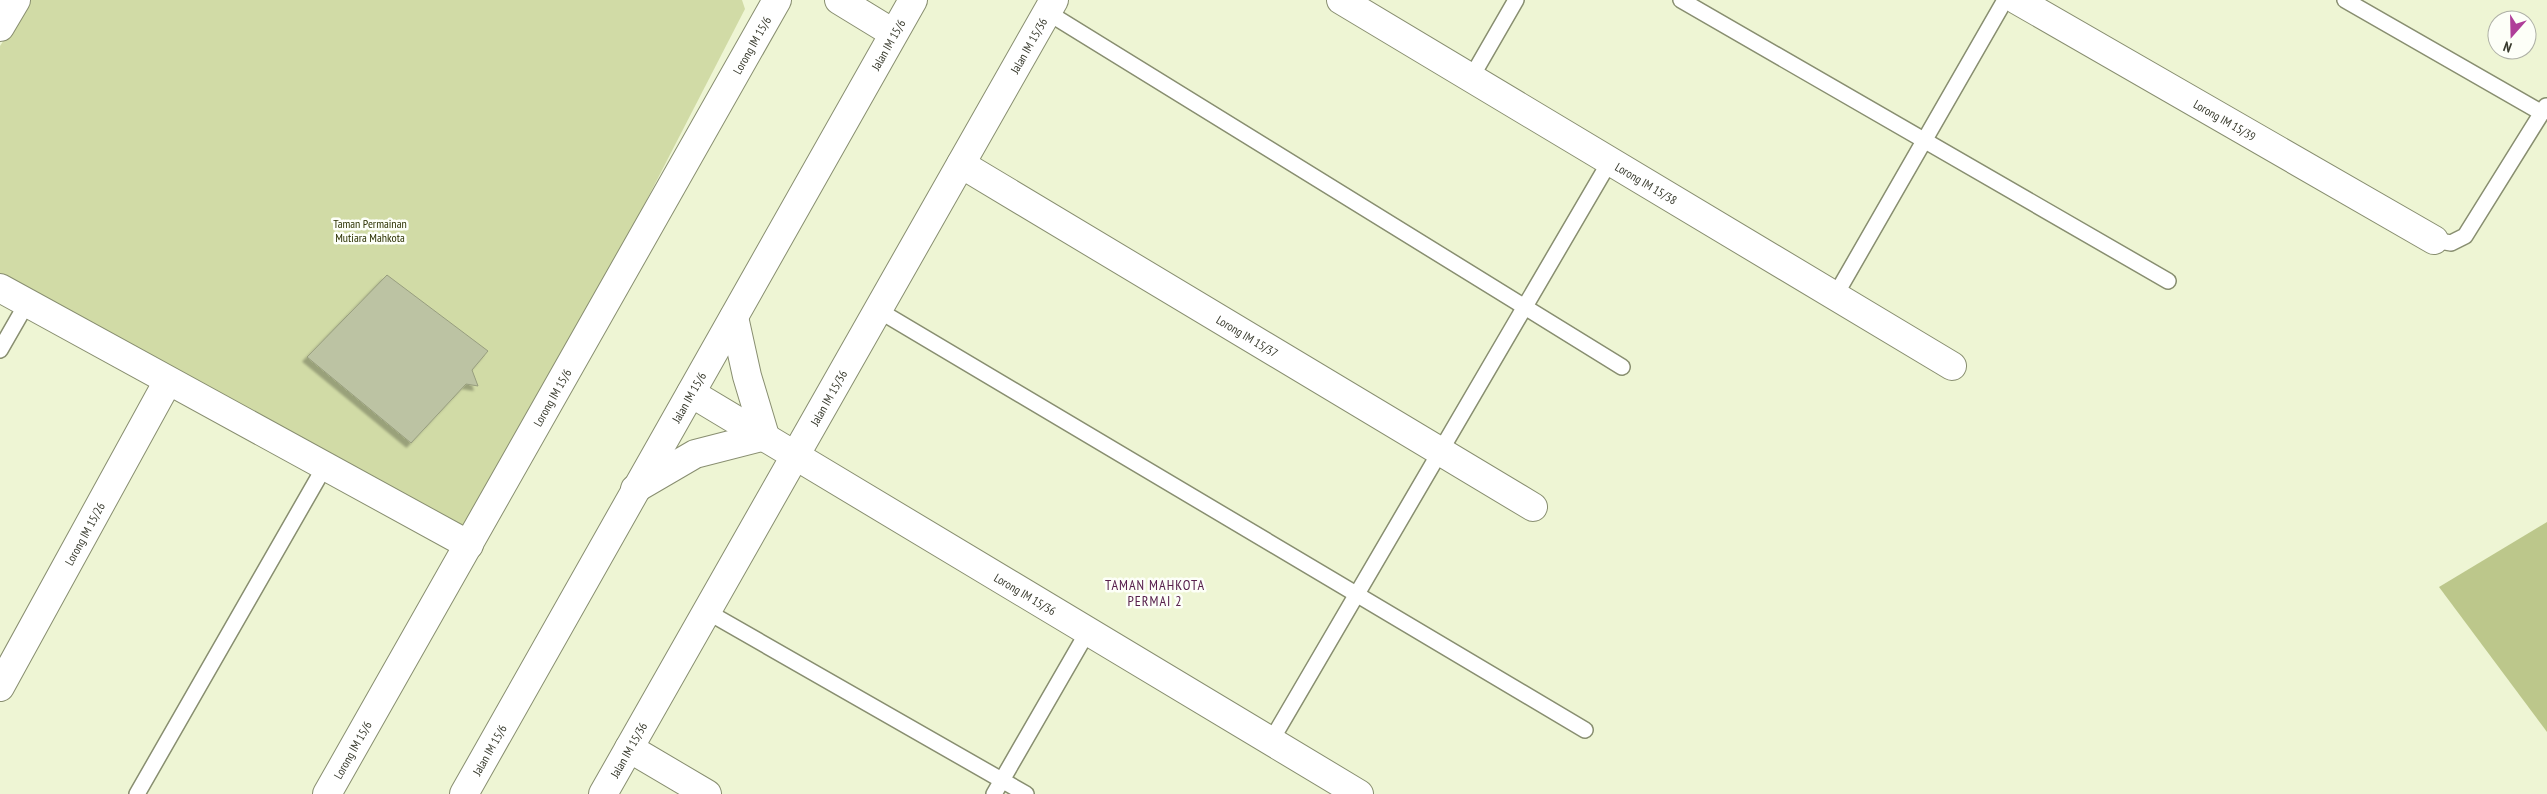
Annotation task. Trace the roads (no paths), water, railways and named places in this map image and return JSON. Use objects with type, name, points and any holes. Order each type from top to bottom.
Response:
[{"type":"street","points":[[0,27],[16,0]]},
{"type":"street","name":"Lorong IM 15/6","points":[[327,794],[777,0]]},
{"type":"street","points":[[839,0],[893,33]]},
{"type":"street","name":"Jalan IM 15/6","points":[[464,794],[913,0]]},
{"type":"street","name":"Lorong IM 15/38","points":[[1341,0],[1952,366]]},
{"type":"street","name":"Lorong IM 15/39","points":[[2017,0],[2434,240]]},
{"type":"street","name":"Jalan IM 15/36","points":[[603,794],[1050,6]]},
{"type":"street","name":"Lorong IM 15/37","points":[[961,164],[1533,507]]},
{"type":"street","points":[[0,288],[468,545]]},
{"type":"street","points":[[636,488],[695,454],[765,436],[747,376],[734,318]]},
{"type":"street","name":"Lorong IM 15/26","points":[[0,687],[168,381]]},
{"type":"street","name":"Lorong IM 15/36","points":[[691,392],[1359,794]]},
{"type":"street","points":[[629,748],[707,794]]},
{"type":"lane","points":[[1471,78],[1516,0]]},
{"type":"lane","points":[[1681,0],[2168,281]]},
{"type":"lane","points":[[1835,296],[2005,0]]},
{"type":"lane","points":[[2345,0],[2544,109],[2465,236],[2451,244],[2434,240]]},
{"type":"lane","points":[[1050,6],[1524,307],[1622,367]]},
{"type":"lane","points":[[1272,741],[1610,161]]},
{"type":"lane","points":[[0,350],[27,303]]},
{"type":"lane","points":[[878,310],[1585,730]]},
{"type":"lane","points":[[136,794],[325,466]]},
{"type":"lane","points":[[706,611],[1026,794]]},
{"type":"lane","points":[[994,794],[1088,631]]},
{"type":"district","name":"TAMAN MAHKOTA PERMAI 2","points":[[1155,594]]},
{"type":"park label","name":"Taman Permainan Mutiara Mahkota","points":[[370,230]]}]
